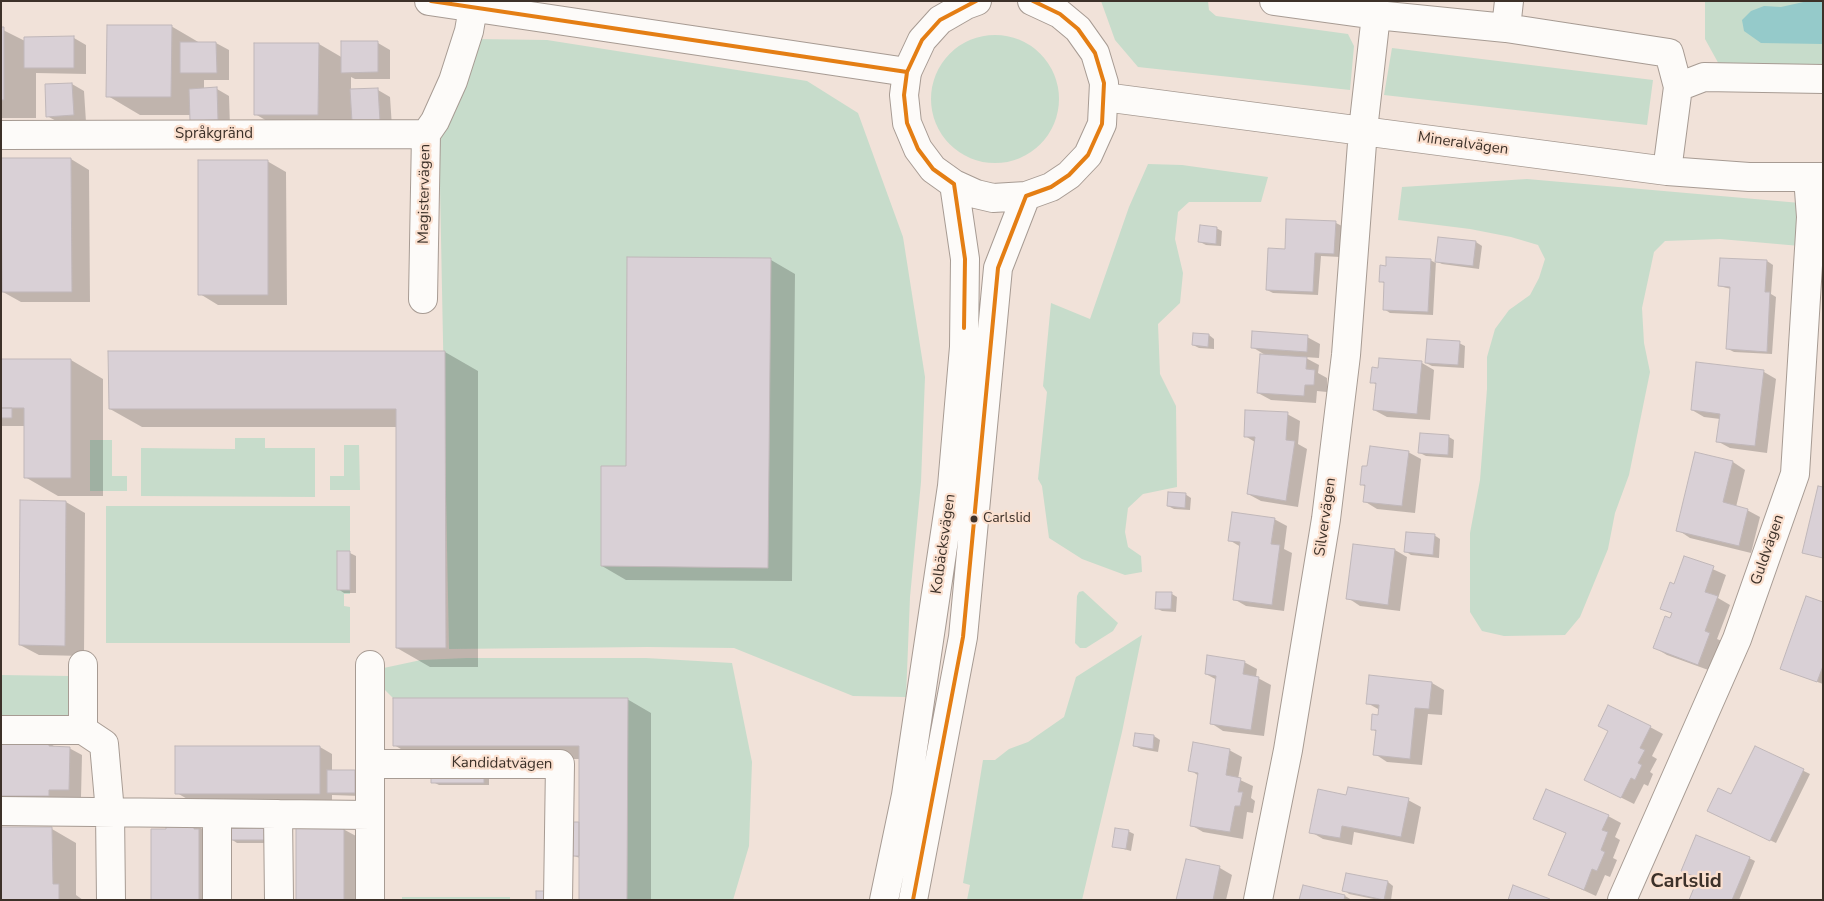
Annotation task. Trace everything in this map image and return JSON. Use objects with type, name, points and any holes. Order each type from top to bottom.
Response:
[{"type":"main road","points":[[429,1],[473,8],[570,12],[907,72]]},
{"type":"main road","points":[[977,1],[940,20],[922,40],[907,72],[904,96],[907,123],[918,149],[934,169],[954,184],[976,194],[994,198],[1026,196],[1057,183],[1069,175],[1088,155],[1102,124],[1104,83],[1095,53],[1060,7],[1032,1]]},
{"type":"main road","points":[[1274,1],[1376,15],[1506,28],[1669,52],[1678,87],[1667,171]]},
{"type":"main road","points":[[1506,28],[1508,1]]},
{"type":"main road","name":"Magistervägen","points":[[423,299],[426,134],[435,120],[452,81],[468,32],[473,8]]},
{"type":"main road","name":"Silvervägen","points":[[1258,900],[1290,740],[1326,520],[1346,355],[1363,130],[1376,15]]},
{"type":"main road","points":[[1678,87],[1704,77],[1823,78]]},
{"type":"main road","name":"Mineralvägen","points":[[1104,97],[1667,171],[1749,177],[1815,177]]},
{"type":"main road","name":"Språkgränd","points":[[1,135],[426,134]]},
{"type":"main road","name":"Guldvägen","points":[[1622,900],[1737,638],[1795,474],[1815,177]]},
{"type":"main road","name":"Kolbäcksvägen","points":[[884,900],[909,777],[952,486],[964,347],[965,259],[954,184]]},
{"type":"main road","name":"Kolbäcksvägen","points":[[913,900],[963,637],[998,268],[1026,196]]},
{"type":"main road","points":[[83,664],[84,730]]},
{"type":"main road","points":[[370,664],[370,900]]},
{"type":"main road","points":[[1,730],[84,730],[104,744],[110,812],[111,900]]},
{"type":"main road","name":"Kandidatvägen","points":[[370,764],[560,764],[558,900]]},
{"type":"main road","points":[[1,811],[370,815]]},
{"type":"main road","points":[[217,814],[217,900]]},
{"type":"main road","points":[[278,814],[279,900]]},
{"type":"green space","points":[[1101,1],[1208,1],[1209,10],[1216,16],[1348,34],[1354,46],[1350,90],[1138,67],[1115,40]]},
{"type":"green space","points":[[1705,1],[1823,1],[1823,68],[1721,68],[1705,39]]},
{"type":"green space","points":[[995,35],[1008,36],[1031,45],[1049,63],[1058,86],[1058,112],[1049,135],[1031,153],[1008,162],[995,163],[982,162],[959,153],[941,135],[932,112],[931,99],[932,86],[941,63],[959,45],[982,36]]},
{"type":"green space","points":[[476,39],[547,40],[807,81],[858,113],[903,237],[925,377],[921,482],[910,597],[906,697],[853,696],[734,648],[449,649],[439,135]]},
{"type":"green space","points":[[1392,48],[1653,80],[1647,125],[1384,95]]},
{"type":"green space","points":[[1148,164],[1182,165],[1268,177],[1261,202],[1189,202],[1178,212],[1175,239],[1183,273],[1180,303],[1158,324],[1160,374],[1176,406],[1177,487],[1143,494],[1128,508],[1125,532],[1128,547],[1141,556],[1142,572],[1125,575],[1082,559],[1049,538],[1042,486],[1038,479],[1047,392],[1043,386],[1051,303],[1090,319],[1129,207]]},
{"type":"green space","points":[[1527,179],[1823,205],[1823,248],[1720,239],[1665,241],[1654,252],[1642,308],[1644,343],[1650,372],[1629,475],[1615,513],[1608,549],[1580,617],[1565,635],[1504,636],[1482,631],[1470,612],[1470,533],[1480,480],[1487,389],[1487,357],[1495,329],[1509,310],[1530,295],[1539,278],[1545,259],[1538,245],[1511,237],[1470,229],[1398,220],[1402,187]]},
{"type":"green space","points":[[235,438],[265,438],[265,448],[315,448],[315,497],[141,496],[141,448],[235,449]]},
{"type":"green space","points":[[90,440],[112,440],[112,476],[127,476],[127,491],[90,491]]},
{"type":"green space","points":[[344,445],[359,445],[360,490],[330,490],[330,476],[344,476]]},
{"type":"green space","points":[[106,506],[350,506],[350,594],[344,594],[344,606],[350,607],[350,643],[106,643]]},
{"type":"green space","points":[[1083,591],[1118,623],[1113,631],[1086,648],[1080,648],[1075,643],[1077,596],[1079,592]]},
{"type":"green space","points":[[1142,635],[1122,732],[1082,900],[967,900],[970,885],[963,883],[983,760],[995,760],[1009,749],[1028,742],[1064,717],[1076,677]]},
{"type":"green space","points":[[466,658],[646,658],[732,663],[752,762],[749,846],[733,900],[627,900],[627,698],[393,698],[380,685],[379,669],[421,660]]},
{"type":"green space","points":[[1,675],[69,676],[70,721],[1,721]]},
{"type":"green space","points":[[402,897],[510,897],[510,900],[402,900]]},
{"type":"water","points":[[1808,1],[1823,1],[1823,44],[1761,43],[1744,31],[1742,20],[1751,11],[1764,6],[1781,7]]},
{"type":"building","points":[[107,25],[172,25],[171,97],[106,97]]},
{"type":"building","points":[[1,27],[4,27],[4,100],[1,100]]},
{"type":"building","points":[[74,36],[74,68],[24,68],[24,37]]},
{"type":"building","points":[[341,41],[378,41],[378,72],[341,73]]},
{"type":"building","points":[[180,42],[216,42],[217,73],[180,73]]},
{"type":"building","points":[[254,43],[319,43],[318,115],[254,115]]},
{"type":"building","points":[[72,83],[74,115],[46,117],[45,84]]},
{"type":"building","points":[[217,87],[218,120],[190,121],[189,89]]},
{"type":"building","points":[[378,88],[380,121],[352,122],[350,89]]},
{"type":"building","points":[[1,158],[71,158],[72,292],[2,292]]},
{"type":"building","points":[[198,160],[268,160],[268,295],[198,295]]},
{"type":"building","points":[[1286,219],[1336,221],[1334,254],[1315,253],[1313,292],[1266,290],[1268,248],[1285,249]]},
{"type":"building","points":[[1200,225],[1217,227],[1216,244],[1198,242]]},
{"type":"building","points":[[1438,237],[1476,241],[1473,266],[1435,262]]},
{"type":"building","points":[[627,257],[771,258],[768,568],[601,566],[601,466],[626,466]]},
{"type":"building","points":[[1386,257],[1431,259],[1428,312],[1383,310],[1384,282],[1379,282],[1380,265],[1386,266]]},
{"type":"building","points":[[1720,258],[1767,260],[1765,292],[1770,292],[1767,352],[1726,349],[1730,287],[1718,286]]},
{"type":"building","points":[[1252,331],[1308,335],[1307,352],[1251,348]]},
{"type":"building","points":[[1193,333],[1209,334],[1208,347],[1192,345]]},
{"type":"building","points":[[1427,339],[1460,341],[1458,365],[1425,363]]},
{"type":"building","points":[[108,351],[445,351],[446,648],[396,648],[396,409],[109,409]]},
{"type":"building","points":[[1260,354],[1307,357],[1306,369],[1315,370],[1314,385],[1305,385],[1304,396],[1257,393]]},
{"type":"building","points":[[1379,358],[1422,361],[1417,414],[1373,410],[1376,383],[1370,383],[1372,367],[1378,368]]},
{"type":"building","points":[[1,359],[71,359],[71,478],[24,478],[24,408],[1,408]]},
{"type":"building","points":[[1696,362],[1764,370],[1755,446],[1716,442],[1720,414],[1691,410]]},
{"type":"building","points":[[1,408],[12,408],[12,418],[1,418]]},
{"type":"building","points":[[1245,410],[1288,412],[1286,440],[1295,441],[1286,501],[1247,494],[1255,437],[1244,437]]},
{"type":"building","points":[[1420,433],[1449,435],[1448,455],[1418,453]]},
{"type":"building","points":[[1370,446],[1409,451],[1402,506],[1363,502],[1365,485],[1360,485],[1362,466],[1367,466]]},
{"type":"building","points":[[1695,452],[1733,461],[1723,502],[1748,509],[1739,546],[1676,531]]},
{"type":"building","points":[[1818,486],[1823,487],[1823,558],[1802,553]]},
{"type":"building","points":[[1168,492],[1186,493],[1185,508],[1167,506]]},
{"type":"building","points":[[20,500],[66,501],[65,646],[19,645]]},
{"type":"building","points":[[1232,512],[1275,518],[1271,544],[1280,545],[1272,605],[1233,600],[1240,542],[1228,541]]},
{"type":"building","points":[[1406,532],[1435,534],[1433,555],[1404,552]]},
{"type":"building","points":[[1353,544],[1395,549],[1388,605],[1346,599]]},
{"type":"building","points":[[337,551],[350,551],[350,590],[337,590]]},
{"type":"building","points":[[1684,556],[1714,566],[1705,592],[1718,596],[1705,631],[1710,633],[1698,665],[1653,648],[1665,616],[1670,618],[1672,613],[1660,609],[1670,582],[1674,584]]},
{"type":"building","points":[[1156,592],[1172,592],[1171,609],[1155,609]]},
{"type":"building","points":[[1806,596],[1823,602],[1823,666],[1817,682],[1780,669]]},
{"type":"building","points":[[1207,655],[1245,661],[1243,674],[1259,677],[1251,730],[1210,724],[1216,676],[1205,674]]},
{"type":"building","points":[[1369,675],[1432,682],[1429,709],[1415,708],[1410,759],[1373,755],[1376,730],[1371,730],[1372,714],[1378,715],[1379,705],[1366,704]]},
{"type":"building","points":[[393,698],[628,698],[627,900],[579,900],[579,746],[393,746]]},
{"type":"building","points":[[1608,705],[1651,726],[1640,748],[1645,750],[1638,763],[1642,765],[1635,780],[1631,778],[1621,798],[1584,780],[1608,731],[1598,726]]},
{"type":"building","points":[[1135,733],[1154,735],[1153,749],[1133,746]]},
{"type":"building","points":[[1,742],[49,742],[49,746],[70,747],[69,790],[49,790],[49,796],[1,796]]},
{"type":"building","points":[[1193,742],[1230,749],[1226,775],[1241,778],[1238,792],[1243,792],[1240,806],[1235,806],[1230,832],[1190,826],[1198,773],[1188,771]]},
{"type":"building","points":[[175,746],[320,746],[320,794],[175,794]]},
{"type":"building","points":[[1755,746],[1804,769],[1770,841],[1707,811],[1718,788],[1731,794]]},
{"type":"building","points":[[327,770],[355,770],[355,793],[327,793]]},
{"type":"building","points":[[431,770],[484,770],[484,783],[431,783]]},
{"type":"building","points":[[1348,787],[1409,798],[1401,837],[1342,826],[1340,838],[1309,833],[1318,789],[1346,795]]},
{"type":"building","points":[[1546,789],[1609,815],[1602,830],[1608,832],[1601,850],[1605,852],[1597,871],[1592,869],[1584,890],[1548,875],[1566,833],[1533,819]]},
{"type":"building","points":[[570,822],[579,822],[579,856],[570,856]]},
{"type":"building","points":[[166,823],[194,823],[194,829],[199,829],[199,900],[151,900],[151,829],[166,829]]},
{"type":"building","points":[[1,827],[52,827],[53,884],[59,884],[59,900],[1,900]]},
{"type":"building","points":[[230,828],[267,828],[267,840],[230,840]]},
{"type":"building","points":[[296,828],[344,828],[344,900],[296,900]]},
{"type":"building","points":[[1115,828],[1129,830],[1126,849],[1112,847]]},
{"type":"building","points":[[1696,835],[1750,857],[1732,900],[1689,900],[1698,878],[1681,871]]},
{"type":"building","points":[[1186,859],[1220,866],[1213,900],[1176,900]]},
{"type":"building","points":[[1346,873],[1388,881],[1384,900],[1342,891]]},
{"type":"building","points":[[1303,885],[1345,895],[1344,900],[1299,900]]},
{"type":"building","points":[[1513,885],[1550,899],[1508,900]]},
{"type":"building","points":[[536,891],[547,891],[548,900],[536,900]]},
{"type":"transit line","points":[[431,1],[907,72]]},
{"type":"transit line","points":[[954,184],[933,169],[918,149],[907,123],[904,95],[907,72],[922,40],[940,20],[976,1]]},
{"type":"transit line","points":[[913,900],[963,637],[998,268],[1026,196],[1051,187],[1069,175],[1088,155],[1102,124],[1104,83],[1095,53],[1078,29],[1060,14],[1033,1]]},
{"type":"transit line","points":[[954,184],[965,259],[964,328]]},
{"type":"place","name":"Carlslid","points":[[974,519]]},
{"type":"district","name":"Carlslid","points":[[1686,882]]}]
